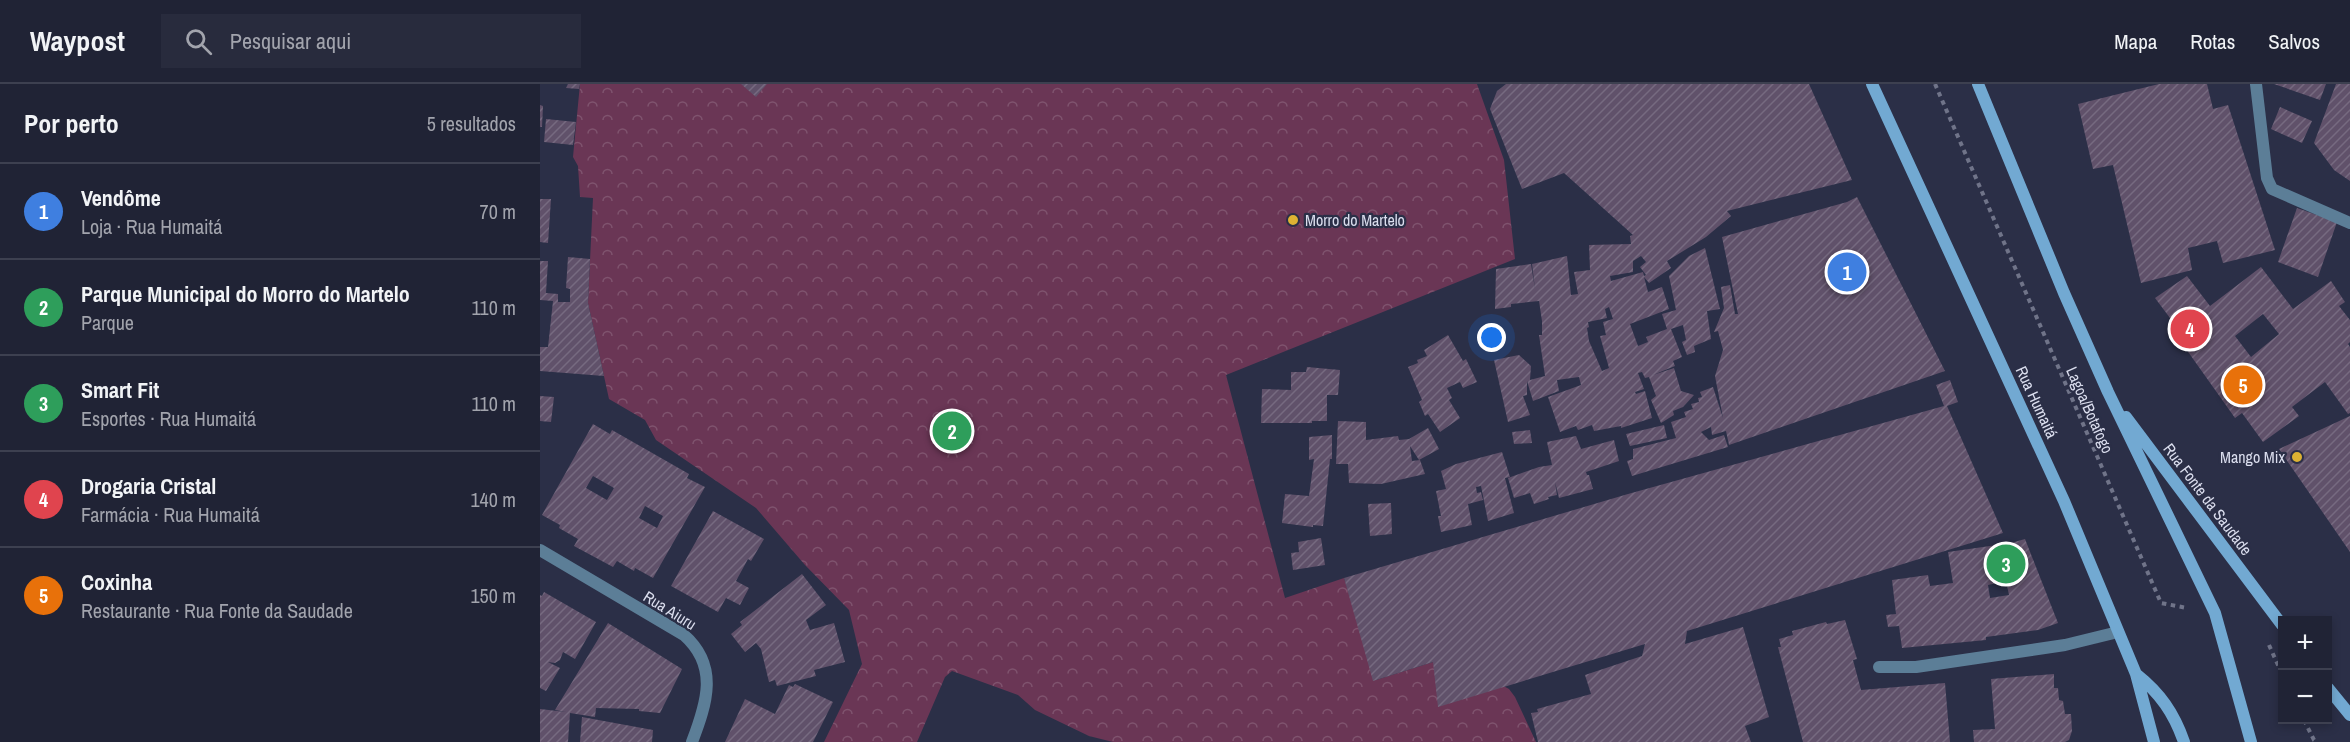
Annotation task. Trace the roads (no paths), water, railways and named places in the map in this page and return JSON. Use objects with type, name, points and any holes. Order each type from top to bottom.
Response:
[{"type":"main road","name":"Rua Humaitá","points":[[1872,84],[2064,501],[2136,674],[2154,742]]},
{"type":"main road","points":[[1978,84],[2064,293],[2108,392],[2215,613],[2251,742]]},
{"type":"main road","name":"Rua Fonte da Saudade","points":[[2108,392],[2278,620]]},
{"type":"main road","points":[[2136,674],[2166,704],[2175,718],[2184,742]]},
{"type":"main road","points":[[2332,693],[2350,715]]},
{"type":"street","points":[[2256,84],[2267,178],[2272,189],[2350,223]]},
{"type":"street","name":"Rua Aiuru","points":[[540,550],[684,635],[696,646],[708,676],[703,713],[692,742]]},
{"type":"street","points":[[1879,667],[1916,667],[2065,645],[2118,632]]},
{"type":"place","name":"Morro do Martelo","points":[[1293,220]]},
{"type":"place","name":"Vendôme","points":[[1847,272]]},
{"type":"place","name":"Drogaria Cristal","points":[[2190,329]]},
{"type":"place","name":"Coxinha","points":[[2243,385]]},
{"type":"place","name":"Parque Municipal do Morro do Martelo","points":[[952,431]]},
{"type":"place","name":"Mango Mix","points":[[2297,457]]},
{"type":"place","name":"Smart Fit","points":[[2006,564]]}]
